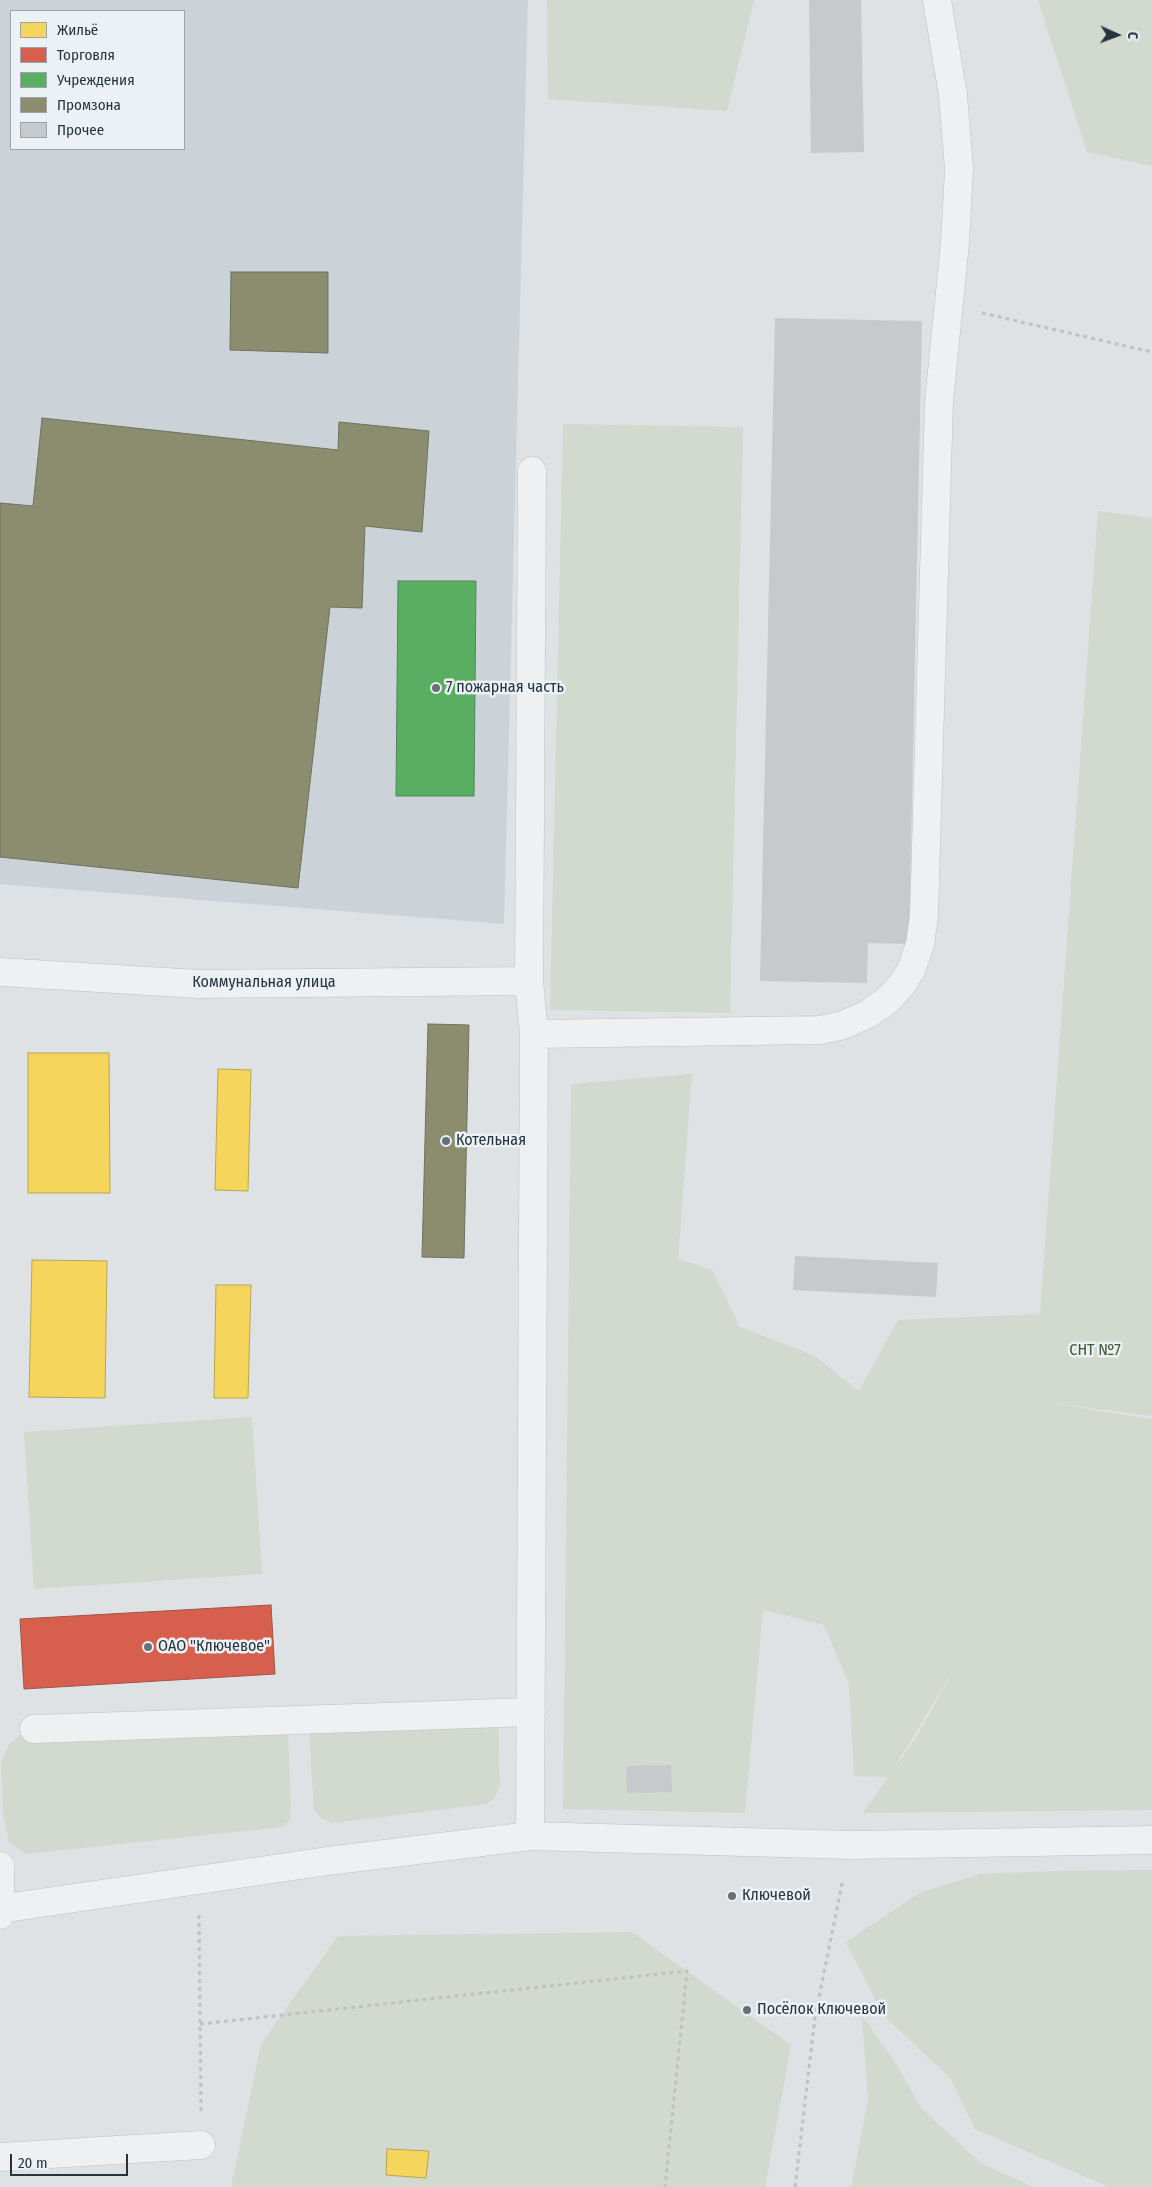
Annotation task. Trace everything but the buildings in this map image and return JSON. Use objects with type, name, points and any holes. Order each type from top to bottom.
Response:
[{"type":"street","points":[[534,1034],[821,1030],[843,1025],[868,1014],[889,999],[904,983],[920,944],[924,916],[940,401],[959,169],[953,95],[937,0]]},
{"type":"street","points":[[530,1836],[534,1034],[529,981],[532,472]]},
{"type":"street","name":"Коммунальная улица","points":[[0,972],[198,984],[529,981]]},
{"type":"street","points":[[34,1729],[531,1712]]},
{"type":"street","points":[[0,1866],[1,1911],[328,1861],[530,1836],[852,1845],[1152,1840]]},
{"type":"street","points":[[0,2157],[201,2145]]},
{"type":"path","points":[[948,312],[990,313],[1152,352]]},
{"type":"path","points":[[795,2187],[815,2016],[840,1890],[852,1845]]},
{"type":"path","points":[[199,1880],[201,2145]]},
{"type":"path","points":[[200,2024],[687,1971],[665,2187]]},
{"type":"shaded area","points":[[0,0],[528,0],[504,924],[0,884]]},
{"type":"green space","points":[[547,0],[754,0],[727,111],[548,99]]},
{"type":"green space","points":[[1038,0],[1152,0],[1152,166],[1087,152]]},
{"type":"green space","points":[[563,424],[743,427],[730,1013],[550,1010]]},
{"type":"green space","name":"СНТ №7","points":[[1098,511],[1152,518],[1152,1416],[1050,1403],[1152,1419],[1152,1810],[863,1813],[888,1777],[854,1776],[849,1684],[824,1625],[763,1610],[745,1813],[563,1809],[571,1084],[692,1074],[678,1259],[712,1270],[740,1327],[813,1355],[859,1391],[898,1320],[1040,1314]],"holes":[[[956,1666],[916,1738],[895,1767]]]},
{"type":"green space","points":[[252,1417],[262,1574],[34,1589],[24,1432]]},
{"type":"green space","points":[[498,1710],[500,1785],[495,1797],[486,1804],[333,1823],[321,1818],[314,1810],[309,1731]]},
{"type":"green space","points":[[288,1730],[291,1811],[289,1821],[282,1827],[25,1854],[9,1842],[3,1813],[1,1761],[10,1743],[24,1732]]},
{"type":"green space","points":[[1152,1870],[1152,2187],[1109,2187],[975,2129],[951,2079],[884,2016],[846,1942],[919,1893],[980,1874]]},
{"type":"green space","points":[[632,1932],[791,2045],[765,2187],[231,2187],[261,2044],[338,1936]]},
{"type":"green space","points":[[862,2016],[893,2059],[922,2109],[982,2164],[1034,2187],[851,2187],[868,2101]]},
{"type":"place","name":"7 пожарная часть","points":[[436,688]]},
{"type":"place","name":"Котельная","points":[[446,1141]]},
{"type":"place","name":"ОАО \"Ключевое\"","points":[[148,1647]]},
{"type":"place","name":"Ключевой","points":[[732,1896]]},
{"type":"place","name":"Посёлок Ключевой","points":[[747,2010]]}]
